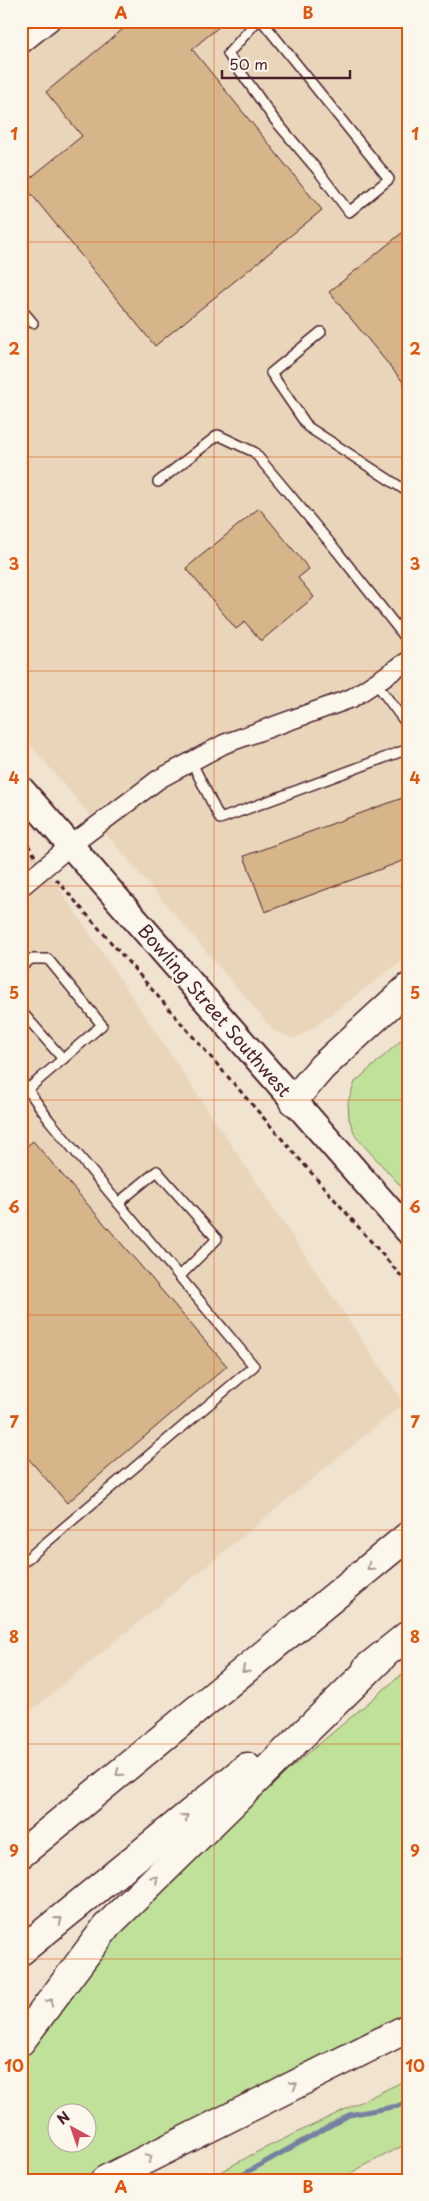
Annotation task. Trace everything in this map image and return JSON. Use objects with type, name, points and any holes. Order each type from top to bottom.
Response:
[{"type":"highway","points":[[293,1101],[322,1067],[408,988]]},
{"type":"highway","points":[[293,1101],[330,1078],[408,1010]]},
{"type":"highway","points":[[21,1854],[408,1536]]},
{"type":"highway","points":[[21,1951],[408,1635]]},
{"type":"highway","points":[[21,2041],[107,1926],[380,1658]]},
{"type":"highway","points":[[106,2180],[408,2028]]},
{"type":"main road","name":"Bowling Street Southwest","points":[[21,790],[408,1232]]},
{"type":"street","points":[[21,45],[50,21]]},
{"type":"street","points":[[21,887],[70,846],[159,779],[224,744],[352,698],[408,661]]},
{"type":"lane","points":[[257,21],[228,54],[274,119],[319,172],[348,212],[389,179],[262,21]]},
{"type":"lane","points":[[21,309],[33,323]]},
{"type":"lane","points":[[322,332],[271,373],[308,427],[408,492]]},
{"type":"lane","points":[[158,482],[218,435],[254,452],[336,550],[408,641]]},
{"type":"lane","points":[[376,683],[408,726]]},
{"type":"lane","points":[[191,761],[220,819],[408,749]]},
{"type":"lane","points":[[21,967],[31,959],[48,959],[102,1025],[21,1095]]},
{"type":"lane","points":[[21,1011],[63,1059]]},
{"type":"lane","points":[[21,1080],[29,1088],[48,1120],[254,1366],[21,1564]]},
{"type":"lane","points":[[118,1203],[157,1171],[217,1239],[180,1276]]},
{"type":"path","points":[[21,828],[25,840],[33,853]]},
{"type":"path","points":[[59,883],[408,1284]]},
{"type":"shaded area","points":[[21,21],[408,21],[408,956],[317,1025],[294,1039],[273,1030],[21,734]]},
{"type":"shaded area","points":[[21,839],[45,867],[404,1403],[21,1719]]},
{"type":"green space","points":[[408,1034],[408,1194],[356,1137],[349,1119],[348,1102],[355,1082]]},
{"type":"green space","points":[[408,1669],[408,2013],[77,2180],[21,2180],[21,2063],[89,1967],[157,1889],[215,1832]]},
{"type":"green space","points":[[408,2079],[408,2143],[337,2180],[205,2180],[257,2152]]},
{"type":"building","points":[[133,21],[226,21],[192,49],[322,210],[155,346],[23,184],[82,136],[46,92]]},
{"type":"building","points":[[408,228],[408,388],[329,292]]},
{"type":"building","points":[[259,508],[309,569],[298,578],[314,597],[261,641],[245,622],[236,629],[186,568]]},
{"type":"building","points":[[408,796],[408,859],[265,912],[244,856]]},
{"type":"building","points":[[33,1141],[227,1366],[67,1503],[21,1450],[21,1151]]},
{"type":"waterway","points":[[233,2180],[349,2115],[398,2106],[408,2101]]}]
